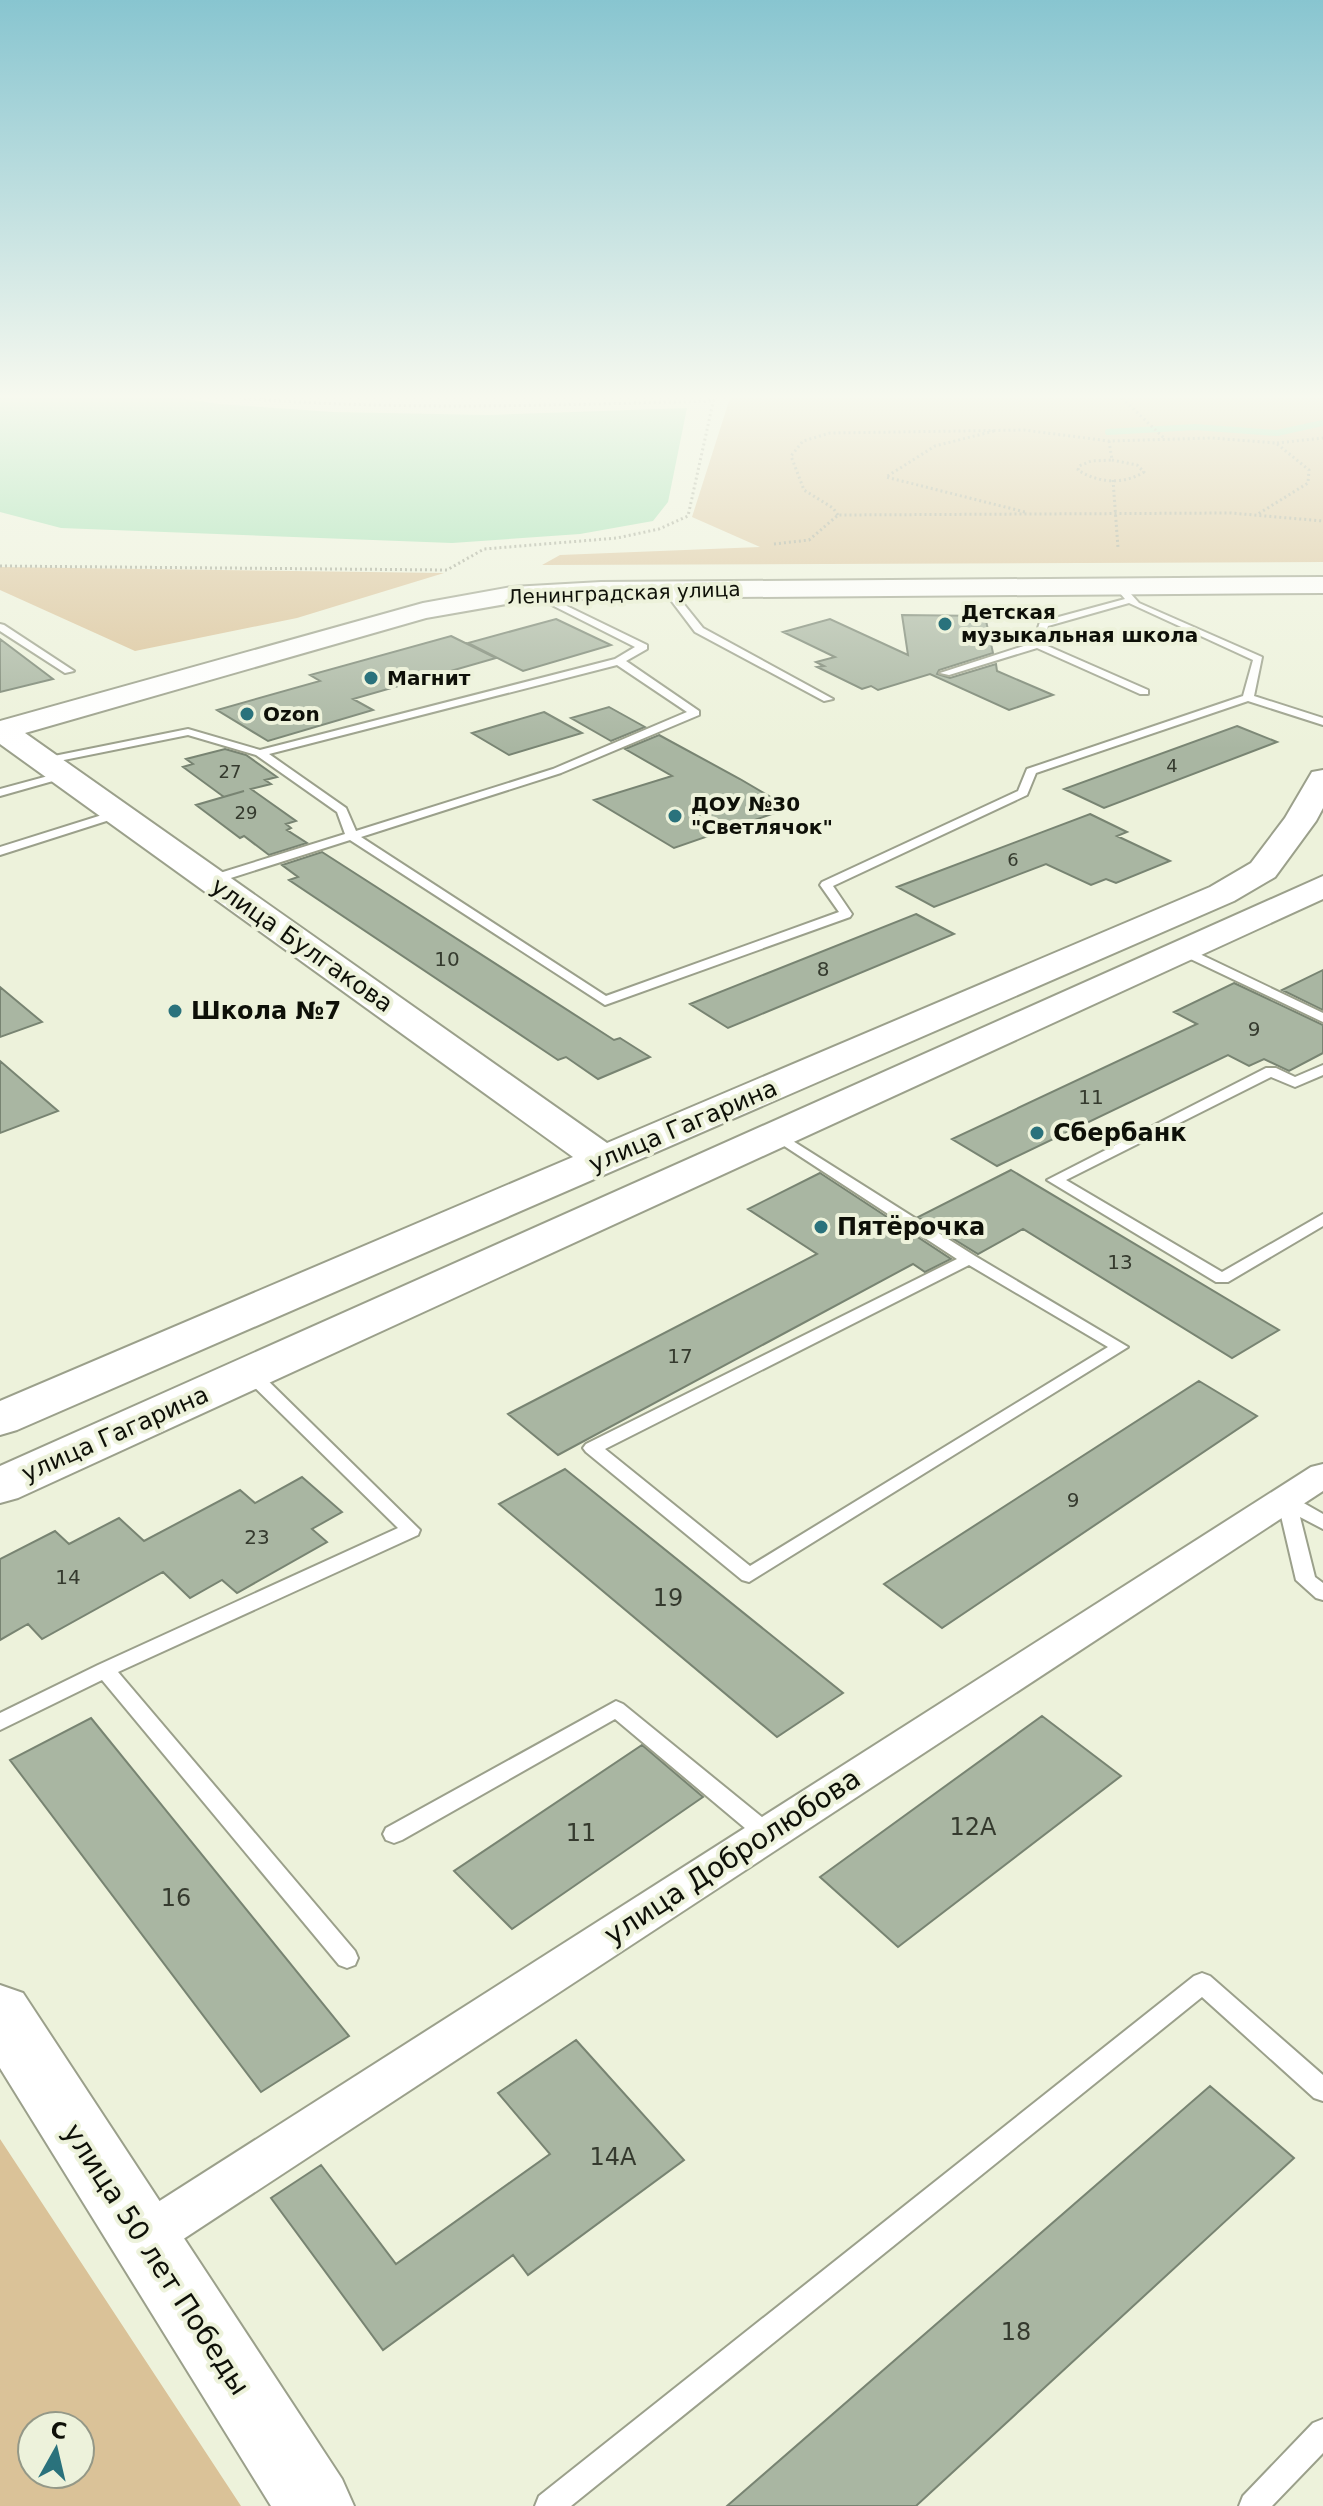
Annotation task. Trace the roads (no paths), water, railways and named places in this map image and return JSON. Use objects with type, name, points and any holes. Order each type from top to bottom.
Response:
[{"type":"street","points":[[1265,584],[1323,585]]},
{"type":"street","points":[[1265,584],[1323,599]]},
{"type":"street","name":"Ленинградская улица","points":[[0,731],[423,611],[535,594],[667,589],[1125,593],[1265,584]]},
{"type":"street","name":"улица Булгакова","points":[[0,731],[604,1160]]},
{"type":"street","name":"улица Гагарина","points":[[0,1419],[1222,894],[1263,870],[1300,821],[1323,779]]},
{"type":"street","name":"улица Гагарина","points":[[0,1486],[1323,886]]},
{"type":"street","name":"улица Добролюбова","points":[[142,2239],[1323,1475]]},
{"type":"street","name":"улица 50 лет Победы","points":[[0,2012],[315,2506]]},
{"type":"lane","points":[[667,589],[699,630],[828,699]]},
{"type":"lane","points":[[1038,645],[1044,624],[1125,593],[1136,605],[1258,659],[1248,698]]},
{"type":"lane","points":[[260,753],[619,661],[643,647],[535,594]]},
{"type":"lane","points":[[0,627],[69,671]]},
{"type":"lane","points":[[945,673],[1038,645],[1144,692]]},
{"type":"lane","points":[[211,880],[557,771],[695,713],[619,661]]},
{"type":"lane","points":[[0,793],[54,768],[188,732],[260,753],[342,810],[352,836],[605,1001],[846,914],[826,885],[1023,793],[1031,771],[1248,698],[1323,722]]},
{"type":"lane","points":[[0,851],[118,814]]},
{"type":"lane","points":[[1185,951],[1323,1018]]},
{"type":"lane","points":[[1323,1069],[1295,1083],[1271,1071],[1055,1180],[1222,1279],[1323,1219]]},
{"type":"lane","points":[[777,1135],[969,1259],[1120,1347],[749,1575],[592,1448],[969,1259]]},
{"type":"lane","points":[[0,1722],[105,1670],[411,1530],[250,1373]]},
{"type":"lane","points":[[1286,1499],[1323,1523]]},
{"type":"lane","points":[[1286,1499],[1306,1580],[1323,1593]]},
{"type":"lane","points":[[105,1670],[347,1958]]},
{"type":"lane","points":[[394,1834],[616,1709],[766,1833]]},
{"type":"lane","points":[[549,2506],[1202,1983],[1323,2090]]},
{"type":"lane","points":[[1253,2506],[1323,2433]]},
{"type":"place","name":"Детская музыкальная школа","points":[[945,624]]},
{"type":"place","name":"Магнит","points":[[371,678]]},
{"type":"place","name":"Ozon","points":[[247,714]]},
{"type":"place","name":"ДОУ №30 \"Светлячок\"","points":[[675,816]]},
{"type":"place","name":"Школа №7","points":[[175,1011]]},
{"type":"place","name":"Сбербанк","points":[[1037,1133]]},
{"type":"place","name":"Пятёрочка","points":[[821,1227]]}]
